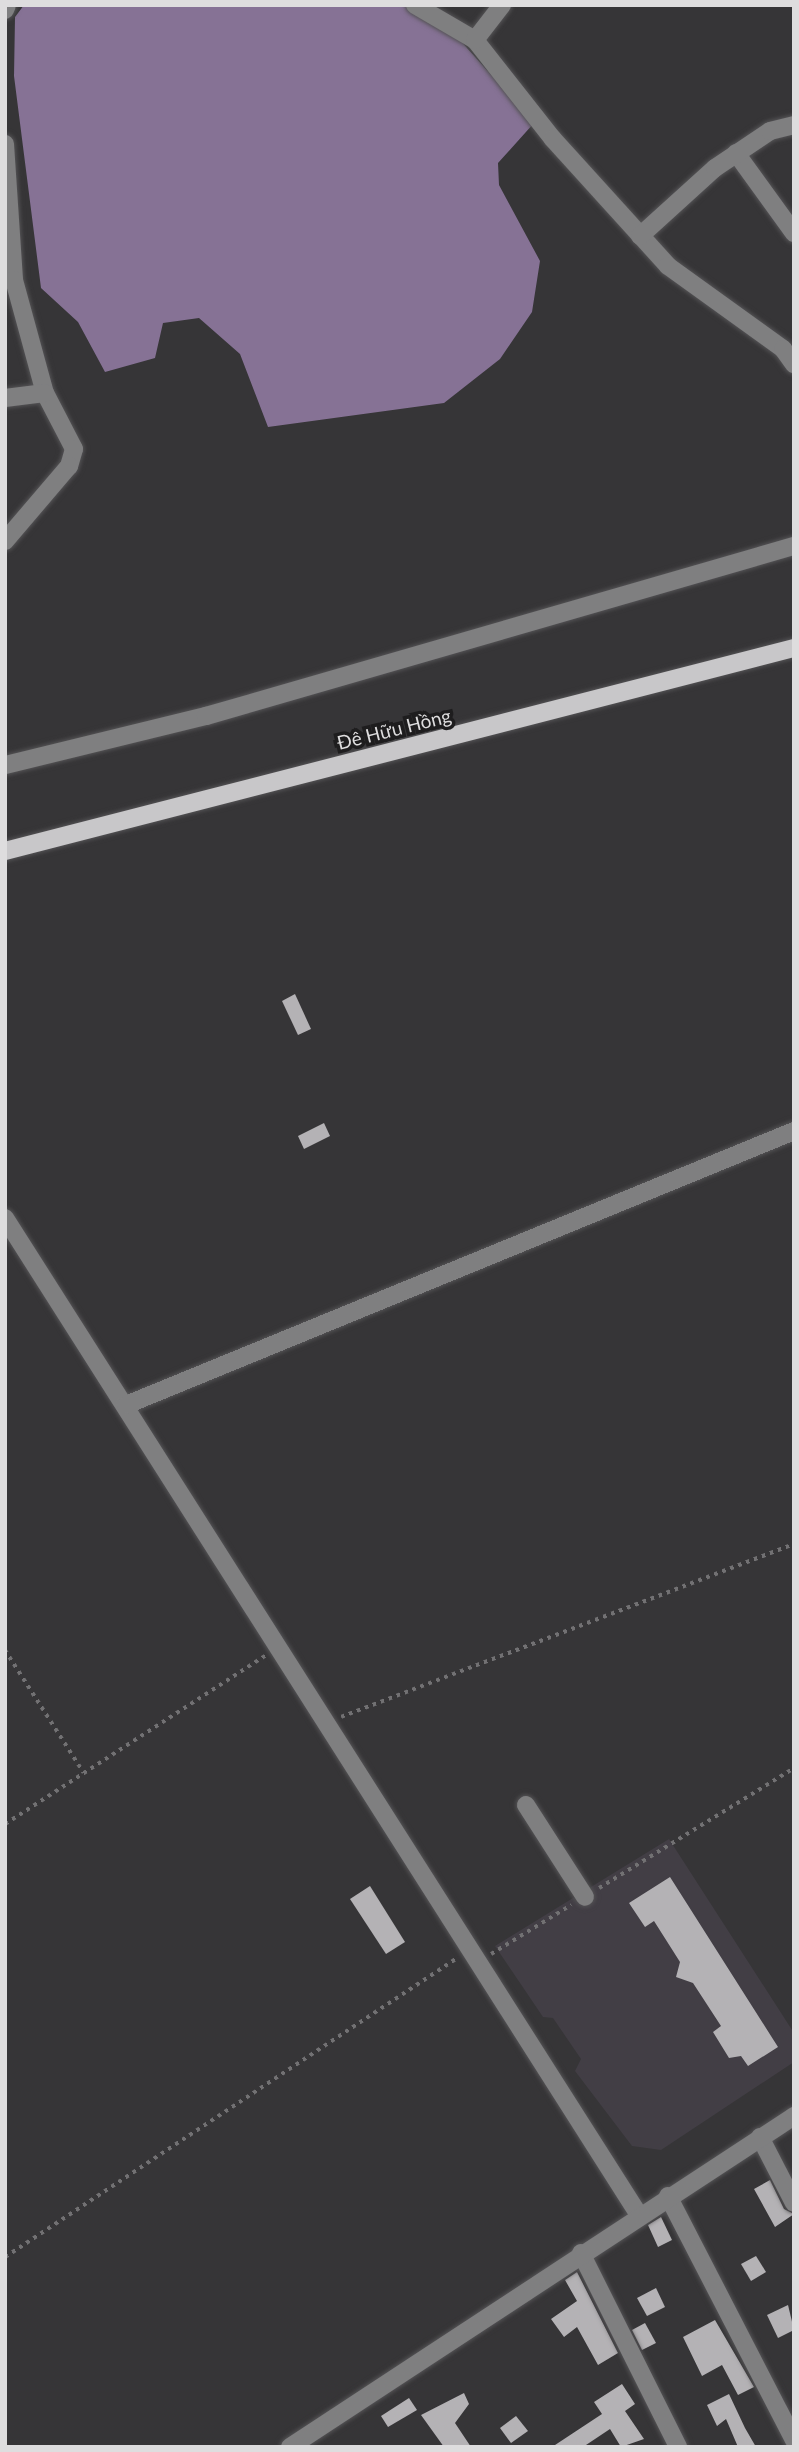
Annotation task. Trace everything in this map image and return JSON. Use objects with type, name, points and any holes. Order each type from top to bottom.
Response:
[{"type":"main road","name":"Đê Hữu Hồng","points":[[5,851],[794,648]]},
{"type":"street","points":[[415,5],[475,40],[668,266],[783,349],[794,365]]},
{"type":"street","points":[[475,40],[502,5]]},
{"type":"street","points":[[640,236],[736,153],[770,131],[794,125]]},
{"type":"street","points":[[5,144],[14,280],[45,393],[74,449],[72,457],[5,541]]},
{"type":"street","points":[[736,153],[794,233]]},
{"type":"street","points":[[5,398],[45,393]]},
{"type":"street","points":[[5,765],[206,716],[794,546]]},
{"type":"street","points":[[126,1405],[794,1131]]},
{"type":"street","points":[[5,1218],[639,2215]]},
{"type":"street","points":[[526,1805],[585,1897]]},
{"type":"street","points":[[294,2446],[639,2215],[794,2116]]},
{"type":"street","points":[[760,2137],[794,2203]]},
{"type":"street","points":[[668,2196],[794,2441]]},
{"type":"street","points":[[582,2253],[678,2447]]},
{"type":"path","points":[[327,1723],[794,1544]]},
{"type":"path","points":[[5,1824],[279,1647]]},
{"type":"path","points":[[5,1650],[84,1773]]},
{"type":"path","points":[[5,2257],[475,1956],[585,1897],[794,1768]]},
{"type":"shaded area","points":[[24,5],[406,5],[459,39],[534,123],[498,163],[499,185],[540,261],[532,312],[500,359],[444,403],[268,427],[240,354],[199,318],[163,323],[155,358],[105,372],[78,322],[41,288],[14,76],[15,17]]},
{"type":"shaded area","points":[[669,1839],[794,2033],[794,2062],[661,2150],[632,2146],[575,2071],[581,2059],[553,2018],[543,2017],[495,1946]]},
{"type":"building","points":[[295,994],[311,1029],[298,1035],[282,1001]]},
{"type":"building","points":[[324,1123],[330,1136],[304,1149],[298,1136]]},
{"type":"building","points":[[670,1877],[778,2047],[748,2066],[741,2056],[729,2058],[713,2032],[721,2026],[693,1983],[676,1977],[680,1962],[654,1921],[645,1927],[629,1903]]},
{"type":"building","points":[[370,1886],[405,1942],[386,1954],[350,1899]]},
{"type":"building","points":[[770,2180],[784,2209],[794,2214],[775,2227],[754,2189]]},
{"type":"building","points":[[661,2217],[672,2240],[658,2247],[648,2225]]},
{"type":"building","points":[[756,2256],[766,2272],[751,2281],[741,2264]]},
{"type":"building","points":[[577,2272],[618,2353],[598,2365],[577,2327],[564,2337],[551,2319],[577,2301],[565,2280]]},
{"type":"building","points":[[656,2288],[665,2307],[647,2316],[637,2298]]},
{"type":"building","points":[[788,2305],[794,2330],[778,2338],[767,2315]]},
{"type":"building","points":[[715,2320],[754,2387],[738,2395],[722,2365],[702,2376],[683,2337]]},
{"type":"building","points":[[645,2323],[656,2343],[642,2350],[632,2330]]},
{"type":"building","points":[[622,2384],[635,2404],[625,2411],[644,2439],[621,2447],[610,2429],[583,2447],[552,2447],[602,2414],[594,2402]]},
{"type":"building","points":[[464,2393],[469,2404],[455,2423],[471,2447],[444,2447],[421,2415]]},
{"type":"building","points":[[729,2394],[756,2447],[738,2447],[726,2419],[717,2426],[707,2405]]},
{"type":"building","points":[[409,2398],[417,2410],[388,2427],[381,2416]]},
{"type":"building","points":[[516,2416],[528,2431],[511,2443],[500,2428]]}]
